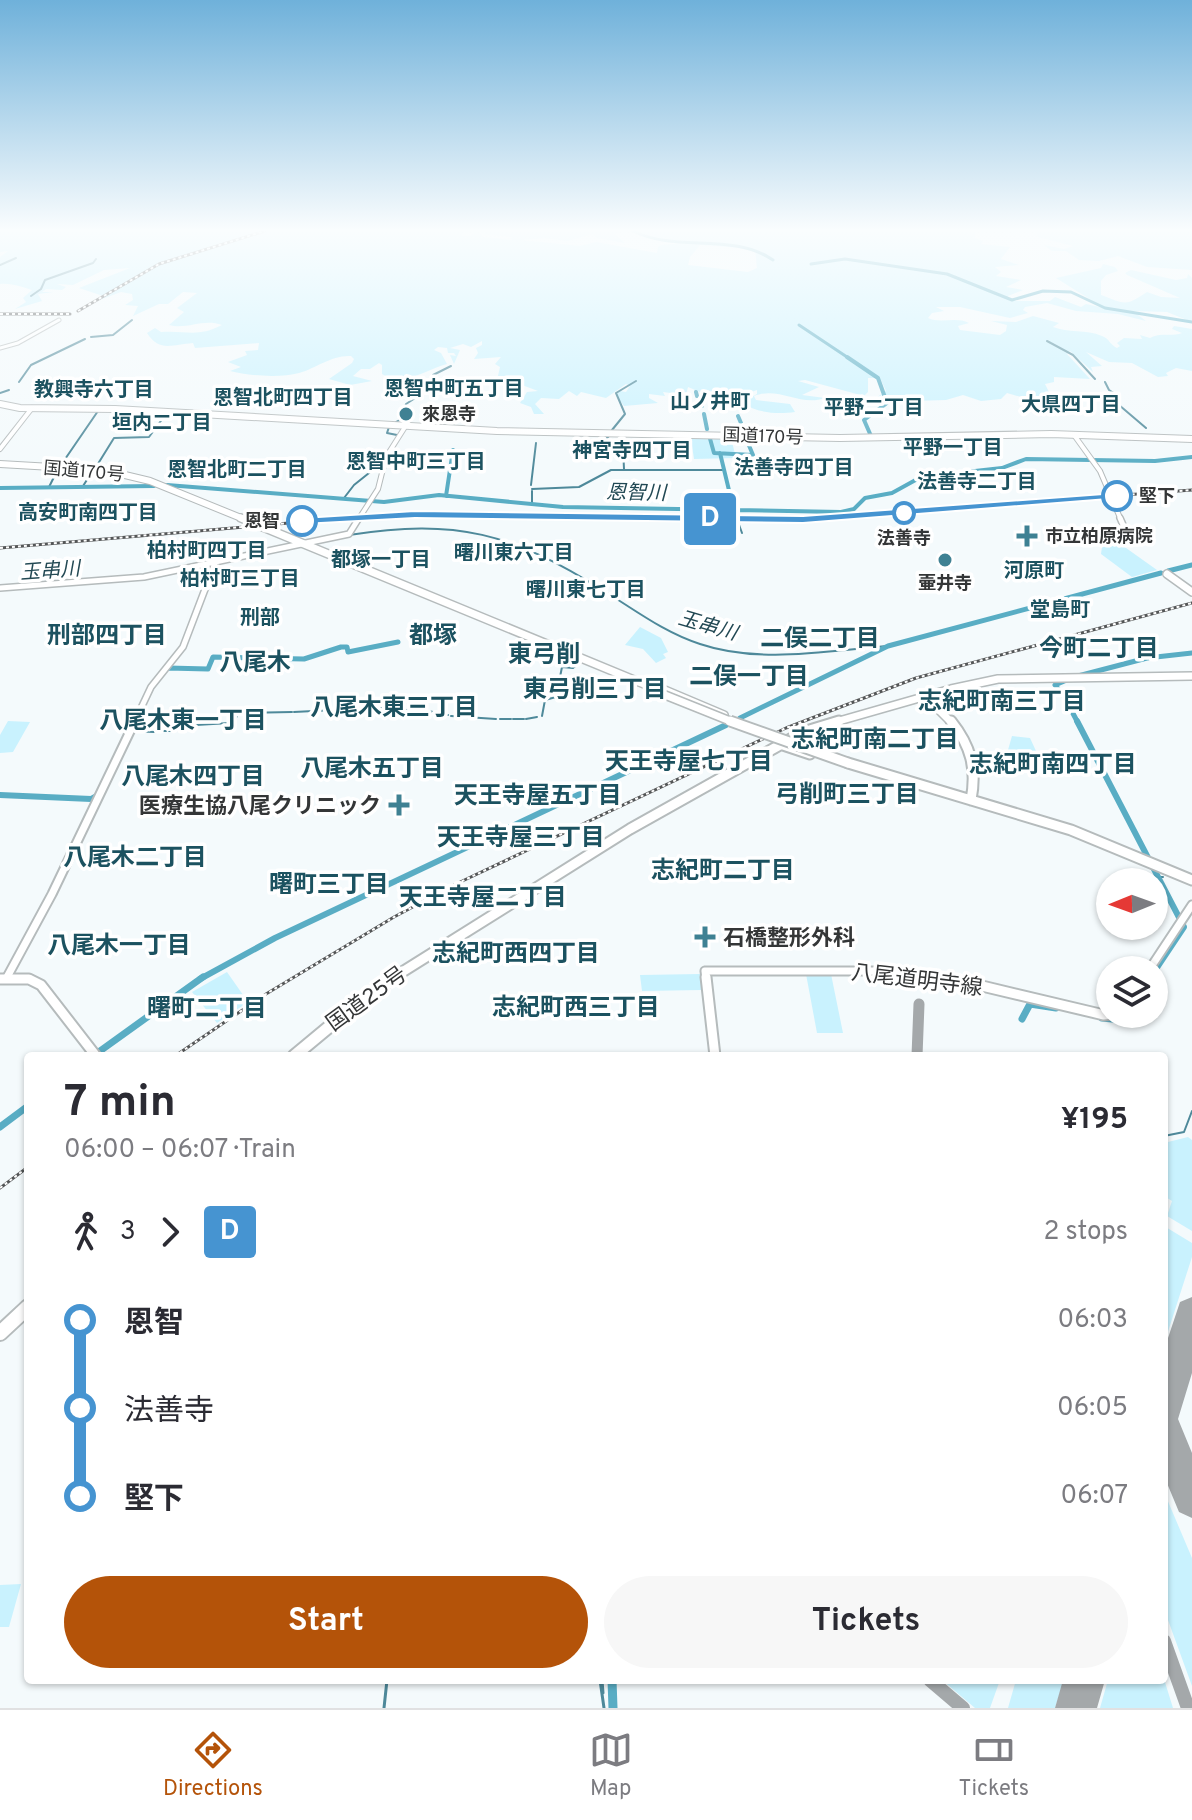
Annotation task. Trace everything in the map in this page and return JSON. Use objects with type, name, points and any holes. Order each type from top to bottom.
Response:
[{"type":"highway","name":"国道170号","points":[[0,404],[405,427],[830,438],[1074,435],[1192,439]]},
{"type":"highway","name":"国道170号","points":[[0,465],[103,471],[159,485],[763,735],[1078,832],[1192,878]]},
{"type":"highway","points":[[1167,574],[1192,592]]},
{"type":"highway","points":[[606,669],[736,724]]},
{"type":"highway","name":"国道25号","points":[[298,1052],[317,1034],[402,971],[630,829],[780,744],[820,725],[1002,679],[1192,676]]},
{"type":"highway","points":[[925,696],[955,722],[962,733],[972,765],[972,798]]},
{"type":"highway","points":[[790,739],[806,748]]},
{"type":"highway","points":[[780,744],[806,748],[941,790]]},
{"type":"highway","points":[[0,1333],[24,1311]]},
{"type":"main road","points":[[0,348],[18,343],[59,320]]},
{"type":"main road","points":[[0,449],[32,408]]},
{"type":"main road","points":[[0,588],[144,577],[349,534],[382,479],[388,453],[405,427]]},
{"type":"main road","points":[[1074,435],[1092,460],[1124,527]]},
{"type":"main road","points":[[93,1052],[41,985],[29,979],[3,979],[52,894],[145,698],[186,640],[215,563]]},
{"type":"main road","points":[[1158,956],[1192,905]]},
{"type":"main road","name":"八尾道明寺線","points":[[715,1052],[705,971],[883,971],[982,986],[1096,1013]]},
{"type":"shaded area","points":[[182,311],[943,311],[932,313],[928,318],[964,321],[969,323],[958,326],[960,330],[1000,335],[1006,331],[1007,325],[991,321],[1016,322],[1033,316],[1059,323],[1053,327],[1059,329],[1102,336],[1117,348],[1120,346],[1117,343],[1124,338],[1142,339],[1140,335],[1150,338],[1182,333],[1172,329],[1174,326],[1192,329],[1192,371],[1176,368],[1166,373],[1168,376],[1158,377],[1132,363],[1109,362],[1086,352],[1102,366],[1091,367],[1093,372],[1070,351],[1067,354],[1090,379],[1054,377],[1054,382],[1045,384],[1049,392],[1039,398],[1042,403],[1007,393],[1001,399],[981,401],[963,395],[946,400],[912,401],[889,399],[882,395],[876,398],[886,391],[880,378],[868,378],[868,392],[864,396],[805,380],[798,381],[819,387],[802,395],[825,398],[807,400],[772,393],[754,396],[756,400],[790,404],[795,412],[761,411],[742,402],[757,394],[757,390],[735,398],[707,395],[688,387],[686,395],[649,394],[649,398],[658,403],[624,406],[616,395],[620,391],[626,392],[630,386],[626,384],[606,398],[581,392],[577,396],[569,391],[559,399],[541,398],[535,404],[544,414],[534,414],[531,407],[520,403],[527,392],[538,391],[498,376],[500,367],[495,364],[501,357],[474,359],[478,353],[476,348],[482,345],[482,341],[471,347],[463,344],[450,348],[460,350],[454,364],[450,355],[456,356],[454,353],[438,347],[434,350],[441,353],[447,364],[398,379],[382,374],[379,363],[370,369],[361,369],[353,376],[372,381],[350,385],[329,379],[352,363],[354,359],[351,356],[324,362],[292,375],[237,373],[230,371],[241,367],[228,362],[247,355],[245,351],[258,350],[259,343],[195,348],[193,343],[166,346],[156,343],[147,333],[155,328],[161,332],[198,332],[222,325],[169,325],[184,312]]},
{"type":"shaded area","points":[[977,311],[1028,313],[1010,318]]},
{"type":"shaded area","points":[[1076,311],[1192,311],[1192,322],[1167,312],[1133,311],[1146,321],[1118,314]]},
{"type":"shaded area","points":[[731,438],[736,458],[694,459],[691,439]]},
{"type":"shaded area","points":[[1119,543],[1157,570],[1132,577],[1101,554],[1102,547]]},
{"type":"shaded area","points":[[640,627],[661,638],[668,652],[663,654],[666,658],[656,663],[643,649],[625,645]]},
{"type":"shaded area","points":[[8,721],[30,722],[13,752],[0,753],[0,735]]},
{"type":"shaded area","points":[[1012,736],[1030,738],[1042,764],[1018,765],[1016,761],[1008,761],[1006,757]]},
{"type":"shaded area","points":[[227,972],[248,1002],[217,1023],[192,992]]},
{"type":"shaded area","points":[[700,974],[702,990],[642,991],[640,975]]},
{"type":"shaded area","points":[[806,974],[831,974],[843,1033],[817,1033]]},
{"type":"shaded area","points":[[1188,1137],[1192,1140],[1192,1231],[1168,1217],[1172,1201],[1168,1198],[1168,1142]]},
{"type":"shaded area","points":[[1168,1228],[1192,1243],[1192,1257],[1168,1332]]},
{"type":"shaded area","points":[[1168,1501],[1192,1558],[1192,1686],[1168,1620]]},
{"type":"shaded area","points":[[21,1584],[9,1627],[0,1627],[0,1585]]},
{"type":"shaded area","points":[[947,1684],[999,1684],[990,1708],[975,1708]]},
{"type":"shaded area","points":[[1015,1684],[1063,1684],[1055,1708],[1008,1708]]},
{"type":"shaded area","points":[[1107,1684],[1166,1684],[1173,1708],[1100,1708]]},
{"type":"waterway","points":[[1122,311],[1192,322]]},
{"type":"waterway","points":[[91,337],[113,335],[132,320]]},
{"type":"waterway","points":[[799,325],[847,357]]},
{"type":"waterway","points":[[19,382],[31,365],[85,339]]},
{"type":"waterway","points":[[1047,341],[1073,355],[1095,379]]},
{"type":"waterway","points":[[847,357],[878,378],[887,403],[864,420],[871,436]]},
{"type":"waterway","points":[[396,422],[403,418],[406,404],[440,382],[433,375],[451,366]]},
{"type":"waterway","points":[[612,430],[625,414],[616,393],[636,381]]},
{"type":"waterway","points":[[1105,382],[1109,390],[1117,395]]},
{"type":"waterway","points":[[0,393],[9,390]]},
{"type":"waterway","points":[[696,392],[697,396]]},
{"type":"waterway","points":[[735,405],[750,396]]},
{"type":"waterway","points":[[1118,399],[1119,405],[1146,428]]},
{"type":"waterway","points":[[61,465],[98,411]]},
{"type":"waterway","points":[[96,467],[114,438],[149,437],[166,414]]},
{"type":"waterway","points":[[704,414],[707,429]]},
{"type":"waterway","points":[[738,416],[741,423]]},
{"type":"waterway","points":[[389,427],[387,433],[397,435]]},
{"type":"waterway","points":[[610,435],[601,444],[623,447],[624,469]]},
{"type":"waterway","points":[[709,435],[714,453],[720,453]]},
{"type":"waterway","points":[[720,453],[753,455],[745,436]]},
{"type":"waterway","points":[[531,485],[536,443]]},
{"type":"waterway","points":[[446,496],[453,450]]},
{"type":"waterway","points":[[720,453],[734,510]]},
{"type":"waterway","name":"恩智川","points":[[734,510],[841,512],[854,509],[865,498],[892,493],[921,477],[1002,468],[1026,459],[1155,461],[1192,457]]},
{"type":"waterway","points":[[344,498],[354,485],[384,461]]},
{"type":"waterway","points":[[532,489],[579,487],[611,470],[723,470]]},
{"type":"waterway","points":[[49,487],[57,471]]},
{"type":"waterway","points":[[83,486],[92,472]]},
{"type":"waterway","name":"恩智川","points":[[167,485],[384,502],[446,496]]},
{"type":"waterway","name":"恩智川","points":[[0,488],[154,486]]},
{"type":"waterway","points":[[532,491],[532,505]]},
{"type":"waterway","name":"恩智川","points":[[446,496],[563,507],[734,510]]},
{"type":"waterway","points":[[734,511],[742,533]]},
{"type":"waterway","name":"玉串川","points":[[349,535],[421,528],[452,530],[511,543],[571,571],[675,634],[723,650],[769,655],[888,646]]},
{"type":"waterway","name":"玉串川","points":[[1168,571],[1192,565]]},
{"type":"waterway","name":"玉串川","points":[[740,718],[888,646],[1161,573]]},
{"type":"waterway","points":[[164,671],[168,668],[208,669],[213,657],[304,659],[341,647],[347,647],[348,652],[398,642]]},
{"type":"waterway","points":[[1078,676],[1147,658],[1192,653]]},
{"type":"waterway","points":[[542,716],[545,700],[556,697],[562,667],[573,668],[581,662]]},
{"type":"waterway","points":[[1064,696],[1055,685],[1069,679]]},
{"type":"waterway","points":[[1067,702],[1078,723]]},
{"type":"waterway","points":[[337,709],[391,708]]},
{"type":"waterway","points":[[394,711],[418,709],[448,715]]},
{"type":"waterway","points":[[294,712],[333,710]]},
{"type":"waterway","points":[[234,723],[238,713],[292,712]]},
{"type":"waterway","points":[[451,716],[496,719]]},
{"type":"waterway","points":[[526,719],[537,717]]},
{"type":"waterway","points":[[500,719],[511,719]]},
{"type":"waterway","points":[[513,719],[524,719]]},
{"type":"waterway","points":[[1077,721],[1184,927],[1165,956]]},
{"type":"waterway","points":[[182,730],[196,725],[230,723]]},
{"type":"waterway","points":[[201,979],[275,938],[726,725]]},
{"type":"waterway","points":[[169,731],[179,730]]},
{"type":"waterway","points":[[131,731],[154,732]]},
{"type":"waterway","points":[[157,731],[166,731]]},
{"type":"waterway","points":[[0,795],[91,799],[100,794]]},
{"type":"waterway","points":[[100,1051],[201,979]]},
{"type":"waterway","points":[[1022,1019],[1030,1004],[1056,1008]]},
{"type":"waterway","points":[[0,1127],[24,1109]]},
{"type":"waterway","points":[[1168,1135],[1184,1132],[1192,1111]]},
{"type":"waterway","points":[[384,1708],[387,1684]]},
{"type":"waterway","points":[[601,1684],[604,1708]]},
{"type":"waterway","points":[[602,1684],[603,1693]]},
{"type":"waterway","points":[[612,1684],[613,1708]]},
{"type":"taxiway","points":[[917,1052],[919,1004]]},
{"type":"taxiway","points":[[1168,1652],[1188,1708]]},
{"type":"taxiway","points":[[935,1684],[963,1708]]},
{"type":"runway","points":[[1168,1395],[1192,1314]]},
{"type":"runway","points":[[1168,1440],[1192,1499]]},
{"type":"runway","points":[[1076,1708],[1083,1684]]},
{"type":"railway","points":[[0,314],[70,314]]},
{"type":"railway","points":[[0,548],[382,515],[803,519],[1192,490]]},
{"type":"railway","points":[[181,1052],[266,994],[394,917],[456,884],[786,728],[916,678],[1192,603]]},
{"type":"railway","points":[[0,1188],[24,1170]]},
{"type":"train","name":"D","points":[[302,521],[415,514],[803,519],[1117,496]]},
{"type":"place","name":"來恩寺","points":[[406,414]]},
{"type":"place","name":"堅下","points":[[1117,496]]},
{"type":"place","name":"法善寺","points":[[904,513]]},
{"type":"place","name":"恩智","points":[[302,521]]},
{"type":"place","name":"市立柏原病院","points":[[1027,536]]},
{"type":"place","name":"壷井寺","points":[[945,560]]},
{"type":"place","name":"医療生協八尾クリニック","points":[[399,805]]},
{"type":"place","name":"石橋整形外科","points":[[705,937]]},
{"type":"district","name":"恩智中町五丁目","points":[[454,388]]},
{"type":"district","name":"教興寺六丁目","points":[[94,389]]},
{"type":"district","name":"恩智北町四丁目","points":[[283,397]]},
{"type":"district","name":"山ノ井町","points":[[710,401]]},
{"type":"district","name":"大県四丁目","points":[[1071,404]]},
{"type":"district","name":"平野二丁目","points":[[874,407]]},
{"type":"district","name":"垣内二丁目","points":[[162,422]]},
{"type":"district","name":"平野一丁目","points":[[953,447]]},
{"type":"district","name":"神宮寺四丁目","points":[[632,450]]},
{"type":"district","name":"恩智中町三丁目","points":[[416,461]]},
{"type":"district","name":"法善寺四丁目","points":[[794,467]]},
{"type":"district","name":"恩智北町二丁目","points":[[237,469]]},
{"type":"district","name":"法善寺二丁目","points":[[977,481]]},
{"type":"district","name":"高安町南四丁目","points":[[88,512]]},
{"type":"district","name":"柏村町四丁目","points":[[207,550]]},
{"type":"district","name":"曙川東六丁目","points":[[514,552]]},
{"type":"district","name":"都塚一丁目","points":[[381,559]]},
{"type":"district","name":"河原町","points":[[1034,570]]},
{"type":"district","name":"柏村町三丁目","points":[[240,578]]},
{"type":"district","name":"曙川東七丁目","points":[[586,589]]},
{"type":"district","name":"堂島町","points":[[1060,609]]},
{"type":"district","name":"刑部","points":[[260,617]]},
{"type":"district","name":"刑部四丁目","points":[[107,635]]},
{"type":"district","name":"都塚","points":[[433,635]]},
{"type":"district","name":"二俣二丁目","points":[[820,638]]},
{"type":"district","name":"今町二丁目","points":[[1099,648]]},
{"type":"district","name":"東弓削","points":[[544,654]]},
{"type":"district","name":"八尾木","points":[[255,662]]},
{"type":"district","name":"二俣一丁目","points":[[749,676]]},
{"type":"district","name":"東弓削三丁目","points":[[595,689]]},
{"type":"district","name":"志紀町南三丁目","points":[[1002,701]]},
{"type":"district","name":"八尾木東三丁目","points":[[394,707]]},
{"type":"district","name":"八尾木東一丁目","points":[[183,720]]},
{"type":"district","name":"志紀町南二丁目","points":[[875,739]]},
{"type":"district","name":"天王寺屋七丁目","points":[[689,761]]},
{"type":"district","name":"志紀町南四丁目","points":[[1053,764]]},
{"type":"district","name":"八尾木五丁目","points":[[372,768]]},
{"type":"district","name":"八尾木四丁目","points":[[193,776]]},
{"type":"district","name":"弓削町三丁目","points":[[847,794]]},
{"type":"district","name":"天王寺屋五丁目","points":[[538,795]]},
{"type":"district","name":"天王寺屋三丁目","points":[[521,837]]},
{"type":"district","name":"八尾木二丁目","points":[[135,857]]},
{"type":"district","name":"志紀町二丁目","points":[[723,870]]},
{"type":"district","name":"曙町三丁目","points":[[329,884]]},
{"type":"district","name":"天王寺屋二丁目","points":[[483,897]]},
{"type":"district","name":"八尾木一丁目","points":[[119,945]]},
{"type":"district","name":"志紀町西四丁目","points":[[516,953]]},
{"type":"district","name":"志紀町西三丁目","points":[[576,1007]]},
{"type":"district","name":"曙町二丁目","points":[[207,1008]]}]
